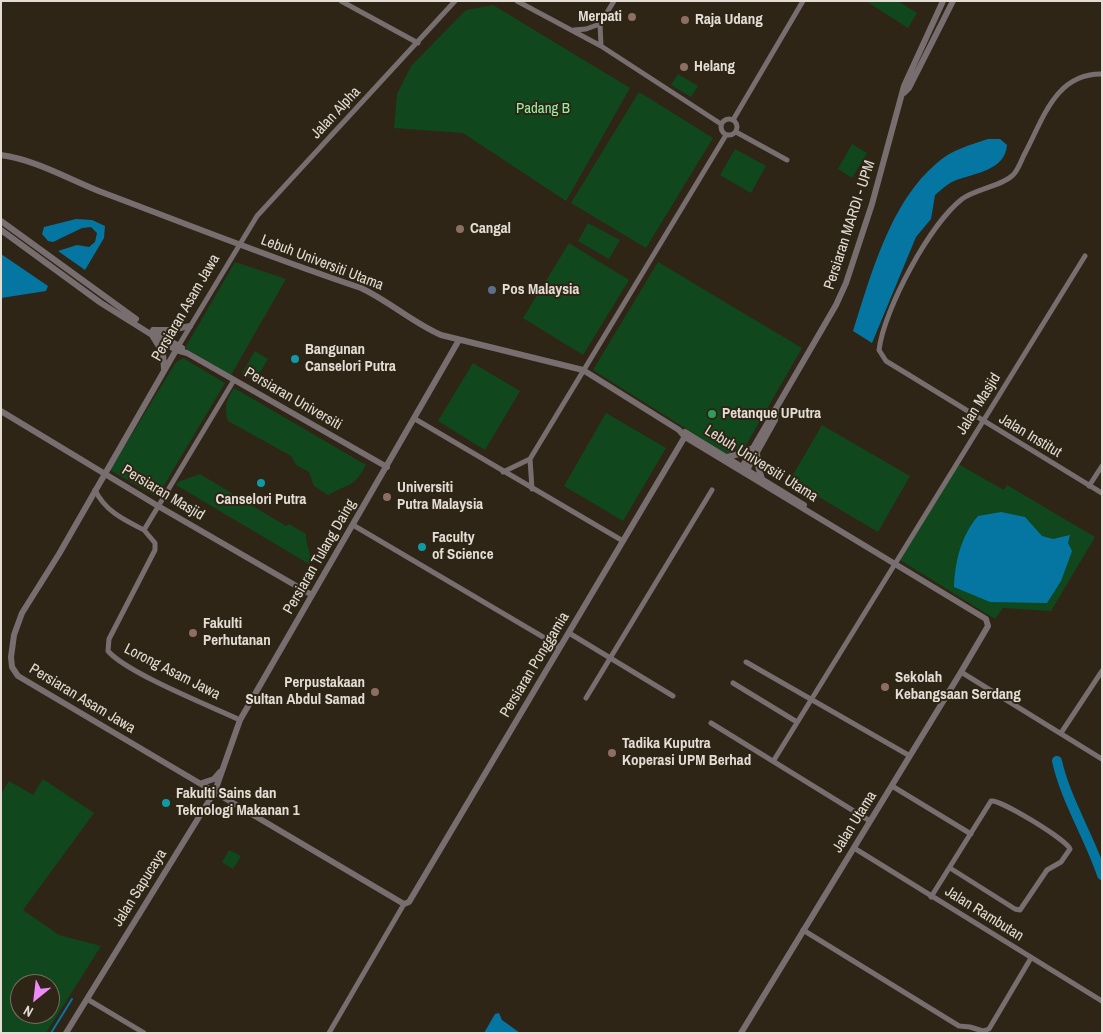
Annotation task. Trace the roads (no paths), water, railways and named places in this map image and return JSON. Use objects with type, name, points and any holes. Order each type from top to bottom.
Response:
[{"type":"street","points":[[341,1],[418,43]]},
{"type":"street","name":"Jalan Alpha","points":[[238,244],[256,216],[456,1]]},
{"type":"street","points":[[517,1],[601,46],[713,118],[721,124],[722,132],[726,135],[736,132]]},
{"type":"street","points":[[601,46],[600,24],[614,1]]},
{"type":"street","points":[[732,120],[803,1]]},
{"type":"street","name":"Persiaran MARDI - UPM","points":[[744,469],[769,417],[776,411],[836,305],[846,283],[904,93],[904,86],[943,1]]},
{"type":"street","name":"Persiaran MARDI - UPM","points":[[904,93],[909,88],[953,1]]},
{"type":"street","points":[[572,30],[586,29],[600,24]]},
{"type":"street","name":"Jalan Institut","points":[[1102,74],[1080,76],[1060,89],[1012,176],[961,200],[920,252],[897,291],[879,344],[881,356],[895,366],[1102,493]]},
{"type":"street","points":[[721,124],[725,120],[732,120],[736,124],[736,132]]},
{"type":"street","points":[[736,132],[787,160]]},
{"type":"street","points":[[503,472],[530,459],[726,135]]},
{"type":"street","name":"Lebuh Universiti Utama","points":[[1,155],[20,158],[81,184],[238,244],[361,288],[380,296],[430,330],[459,340],[583,370],[780,495],[828,522]]},
{"type":"street","name":"Persiaran Universiti","points":[[1,221],[152,332]]},
{"type":"street","name":"Persiaran Universiti","points":[[1,230],[102,303],[387,467]]},
{"type":"street","name":"Persiaran Asam Jawa","points":[[238,244],[190,326],[181,349],[163,372],[96,490],[22,613],[12,646],[12,667],[18,676],[404,904]]},
{"type":"street","name":"Jalan Masjid","points":[[774,760],[1085,256]]},
{"type":"street","points":[[163,372],[165,360],[152,332],[190,326]]},
{"type":"street","name":"Persiaran Tulang Daing","points":[[215,791],[240,720],[459,340]]},
{"type":"street","points":[[96,490],[102,504],[114,514],[144,530],[234,380]]},
{"type":"street","name":"Persiaran Masjid","points":[[1,411],[105,472],[158,506],[312,595]]},
{"type":"street","points":[[414,419],[623,541]]},
{"type":"street","name":"Lebuh Universiti Utama","points":[[686,435],[727,457],[798,501],[894,564]]},
{"type":"street","name":"Persiaran Ponggamia","points":[[404,904],[409,902],[686,435]]},
{"type":"street","points":[[727,457],[754,450],[762,479]]},
{"type":"street","points":[[711,452],[744,469],[780,495]]},
{"type":"street","points":[[530,459],[532,489]]},
{"type":"street","points":[[1089,486],[1102,466]]},
{"type":"street","points":[[586,698],[712,490]]},
{"type":"street","points":[[353,525],[560,648]]},
{"type":"street","name":"Lorong Asam Jawa","points":[[144,530],[155,543],[154,550],[109,639],[108,651],[113,656],[141,672],[240,720]]},
{"type":"street","name":"Jalan Utama","points":[[741,1033],[802,930],[892,786],[988,622],[984,617],[894,564]]},
{"type":"street","points":[[569,633],[674,696]]},
{"type":"street","points":[[746,662],[910,756]]},
{"type":"street","points":[[1060,734],[1100,678],[1102,671]]},
{"type":"street","points":[[960,672],[1102,759]]},
{"type":"street","points":[[733,683],[797,722]]},
{"type":"street","points":[[711,723],[774,760],[870,821]]},
{"type":"street","points":[[202,783],[214,779],[221,771]]},
{"type":"street","points":[[892,786],[971,834]]},
{"type":"street","name":"Jalan Sapucaya","points":[[66,1033],[215,791]]},
{"type":"street","points":[[931,897],[988,804],[994,800],[1063,840],[1070,849],[1061,862],[1047,870],[1020,910],[1015,909],[950,868]]},
{"type":"street","name":"Jalan Rambutan","points":[[854,848],[1102,1001]]},
{"type":"street","points":[[329,1033],[404,904]]},
{"type":"street","points":[[802,930],[960,1026],[970,1027],[983,1032],[989,1029],[1031,958]]},
{"type":"street","points":[[86,999],[144,1033]]},
{"type":"water","points":[[988,139],[1000,139],[1007,145],[1001,160],[987,170],[951,182],[935,195],[931,219],[916,237],[872,343],[853,331],[884,241],[907,198],[921,179],[942,158],[961,148]]},
{"type":"water","points":[[76,219],[92,220],[105,226],[104,238],[85,270],[58,251],[77,245],[89,247],[95,242],[97,233],[91,227],[82,228],[53,242],[48,241],[42,234],[44,227]]},
{"type":"water","points":[[1,254],[48,286],[46,291],[1,298]]},
{"type":"water","points":[[1001,512],[1025,517],[1042,536],[1053,539],[1070,535],[1068,543],[1072,551],[1061,581],[1047,603],[990,602],[954,587],[960,549],[972,524],[978,516]]},
{"type":"water","points":[[499,1013],[502,1020],[520,1033],[484,1033],[495,1014]]},
{"type":"waterway","points":[[1057,761],[1066,790],[1102,875]]},
{"type":"waterway","points":[[51,1033],[72,999]]},
{"type":"place","name":"Merpati","points":[[632,17]]},
{"type":"place","name":"Raja Udang","points":[[685,20]]},
{"type":"place","name":"Helang","points":[[684,67]]},
{"type":"place","name":"Cangal","points":[[460,229]]},
{"type":"place","name":"Pos Malaysia","points":[[492,290]]},
{"type":"place","name":"Bangunan Canselori Putra","points":[[295,359]]},
{"type":"place","name":"Petanque UPutra","points":[[712,414]]},
{"type":"place","name":"Canselori Putra","points":[[261,483]]},
{"type":"place","name":"Universiti Putra Malaysia","points":[[387,497]]},
{"type":"place","name":"Faculty of Science","points":[[422,547]]},
{"type":"place","name":"Fakulti Perhutanan","points":[[193,633]]},
{"type":"place","name":"Sekolah Kebangsaan Serdang","points":[[885,687]]},
{"type":"place","name":"Perpustakaan Sultan Abdul Samad","points":[[375,692]]},
{"type":"place","name":"Tadika Kuputra Koperasi UPM Berhad","points":[[612,753]]},
{"type":"place","name":"Fakulti Sains dan Teknologi Makanan 1","points":[[166,803]]},
{"type":"park label","name":"Padang B","points":[[543,109]]}]
